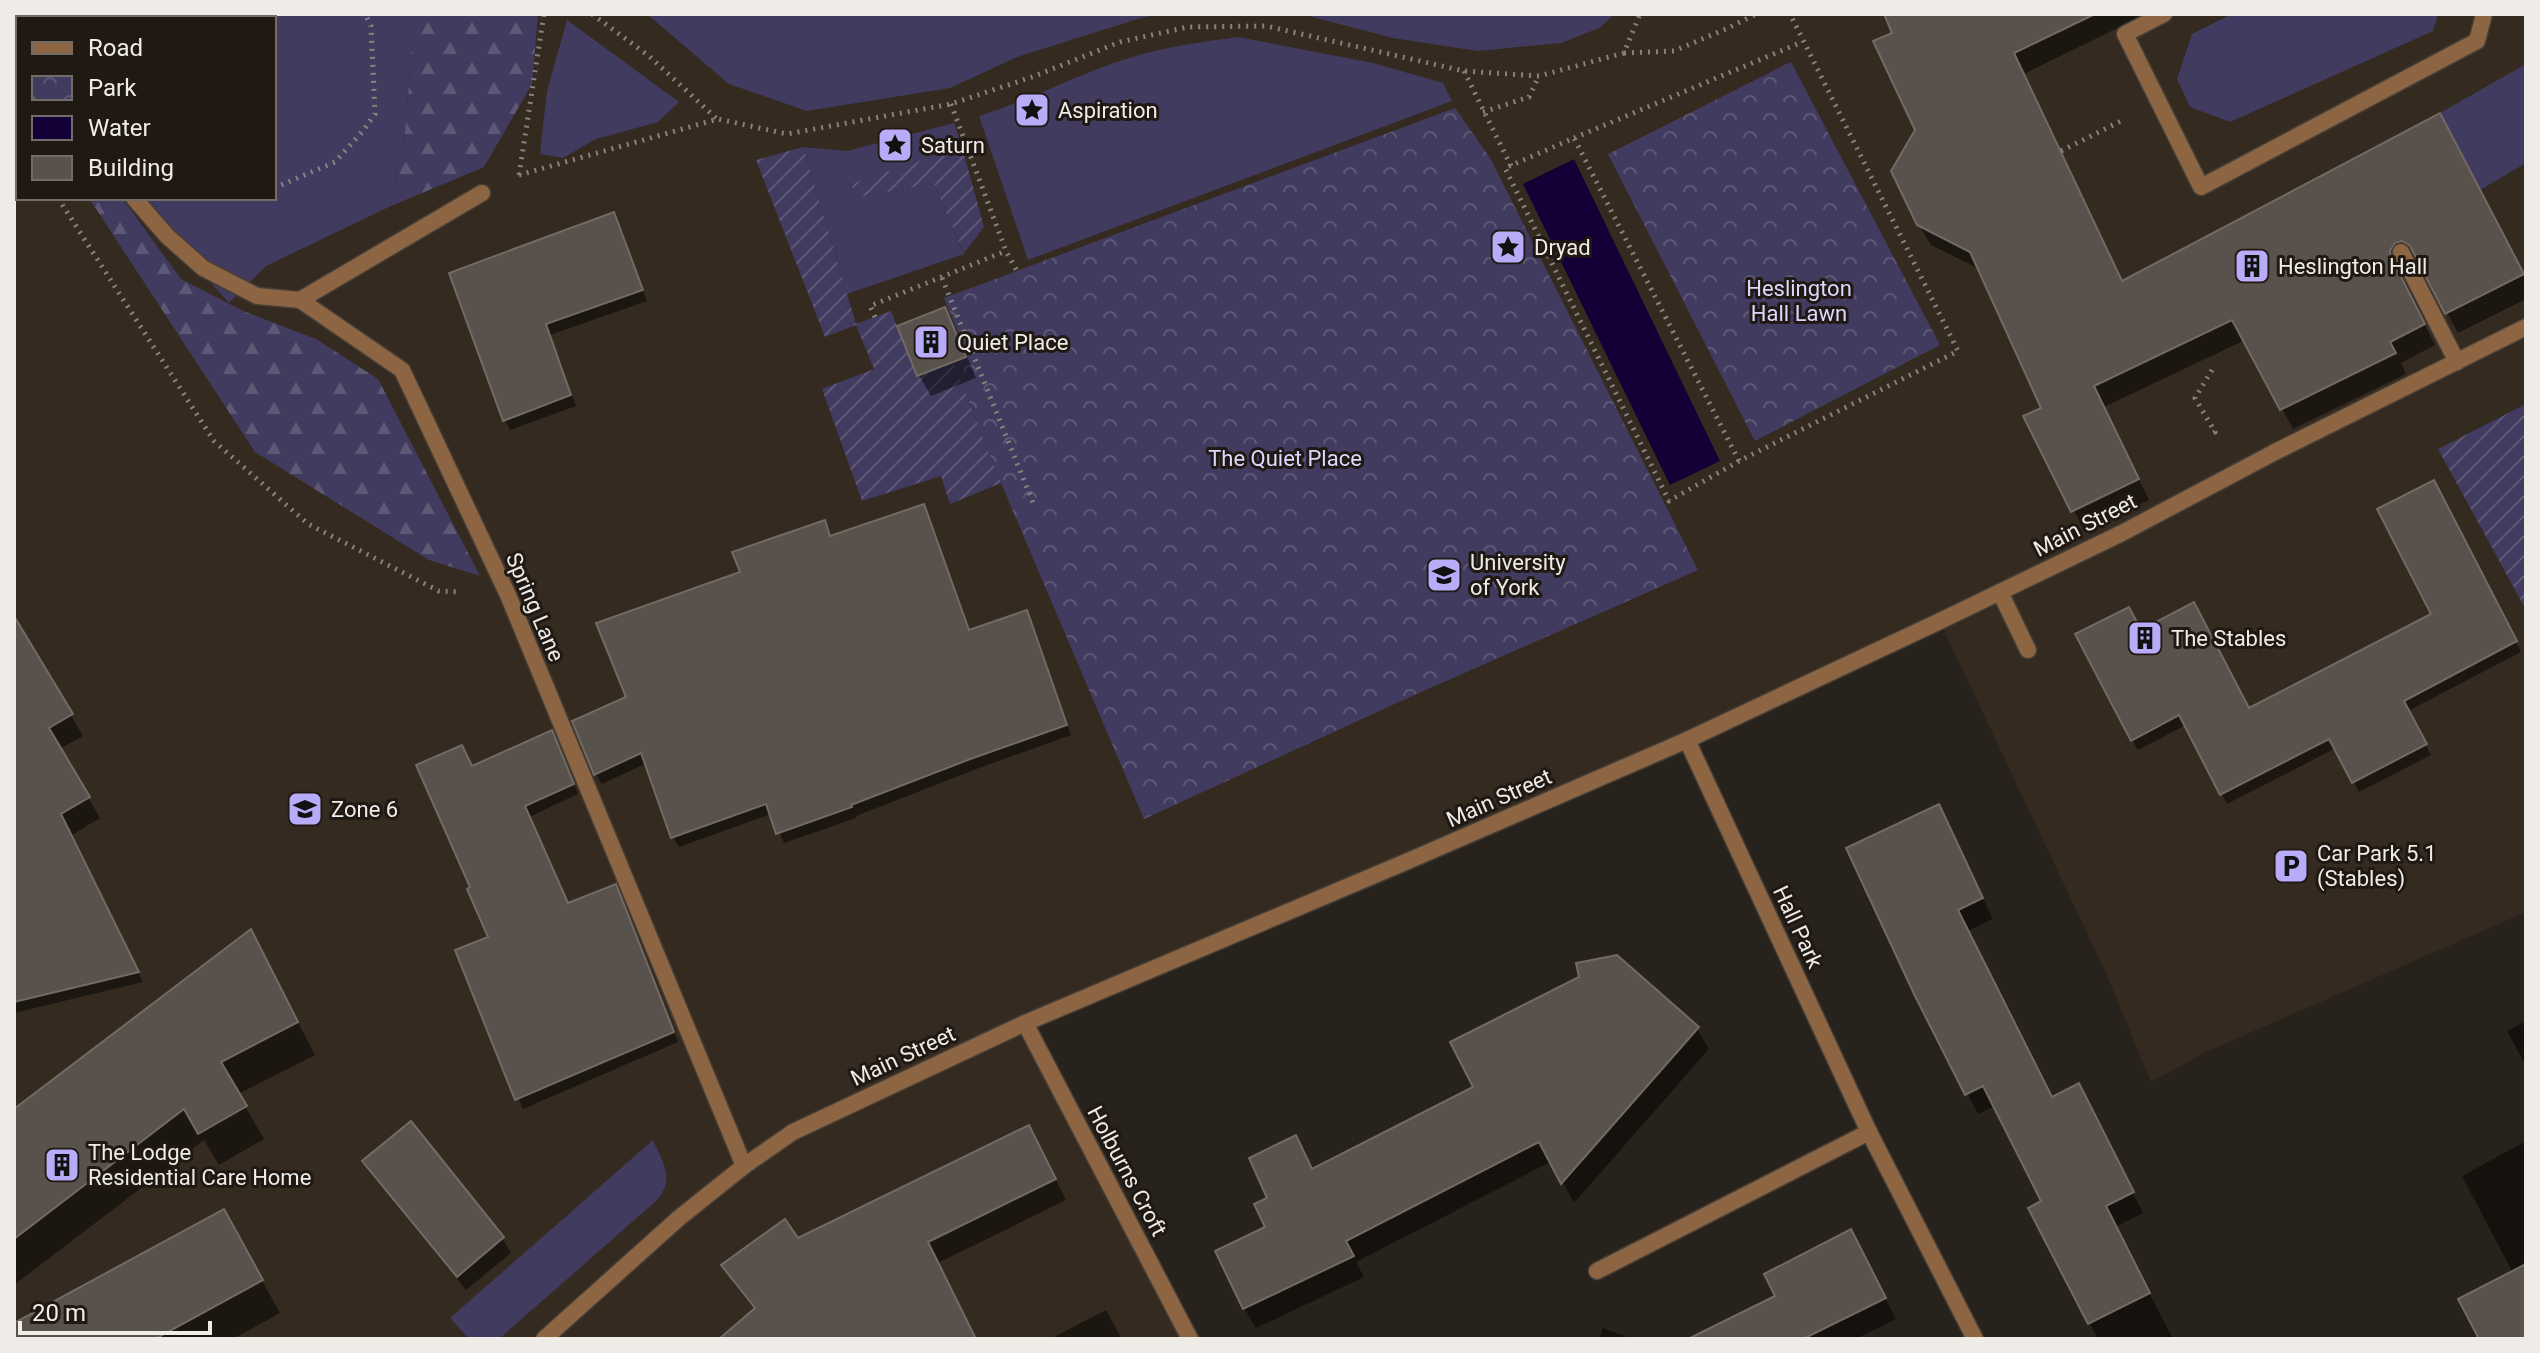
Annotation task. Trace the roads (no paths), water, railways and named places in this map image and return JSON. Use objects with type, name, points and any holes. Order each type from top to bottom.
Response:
[{"type":"street","points":[[2164,14],[2125,34],[2201,187],[2477,41],[2484,14]]},
{"type":"street","points":[[300,300],[482,193]]},
{"type":"street","name":"Spring Lane","points":[[136,200],[167,236],[203,268],[257,296],[300,300],[402,370],[508,595],[744,1166]]},
{"type":"street","points":[[2401,252],[2457,362]]},
{"type":"street","name":"Main Street","points":[[544,1339],[679,1218],[793,1132],[1025,1023],[1687,740],[2000,592],[2526,325]]},
{"type":"street","points":[[2000,592],[2028,650]]},
{"type":"street","name":"Hall Park","points":[[1687,740],[1869,1132],[1975,1339]]},
{"type":"street","name":"Holburns Croft","points":[[1025,1023],[1190,1339]]},
{"type":"street","points":[[1597,1271],[1869,1132]]},
{"type":"water","points":[[1574,159],[1720,461],[1670,485],[1523,184]]},
{"type":"place","name":"Aspiration","points":[[1032,110]]},
{"type":"place","name":"Saturn","points":[[895,145]]},
{"type":"place","name":"Dryad","points":[[1508,247]]},
{"type":"place","name":"Heslington Hall","points":[[2252,266]]},
{"type":"place","name":"Quiet Place","points":[[931,342]]},
{"type":"place","name":"University of York","points":[[1444,575]]},
{"type":"place","name":"The Stables","points":[[2145,638]]},
{"type":"place","name":"Zone 6","points":[[305,809]]},
{"type":"place","name":"Car Park 5.1 (Stables)","points":[[2291,866]]},
{"type":"place","name":"The Lodge Residential Care Home","points":[[62,1165]]},
{"type":"park label","name":"Heslington Hall Lawn","points":[[1799,300]]},
{"type":"park label","name":"The Quiet Place","points":[[1285,458]]}]
